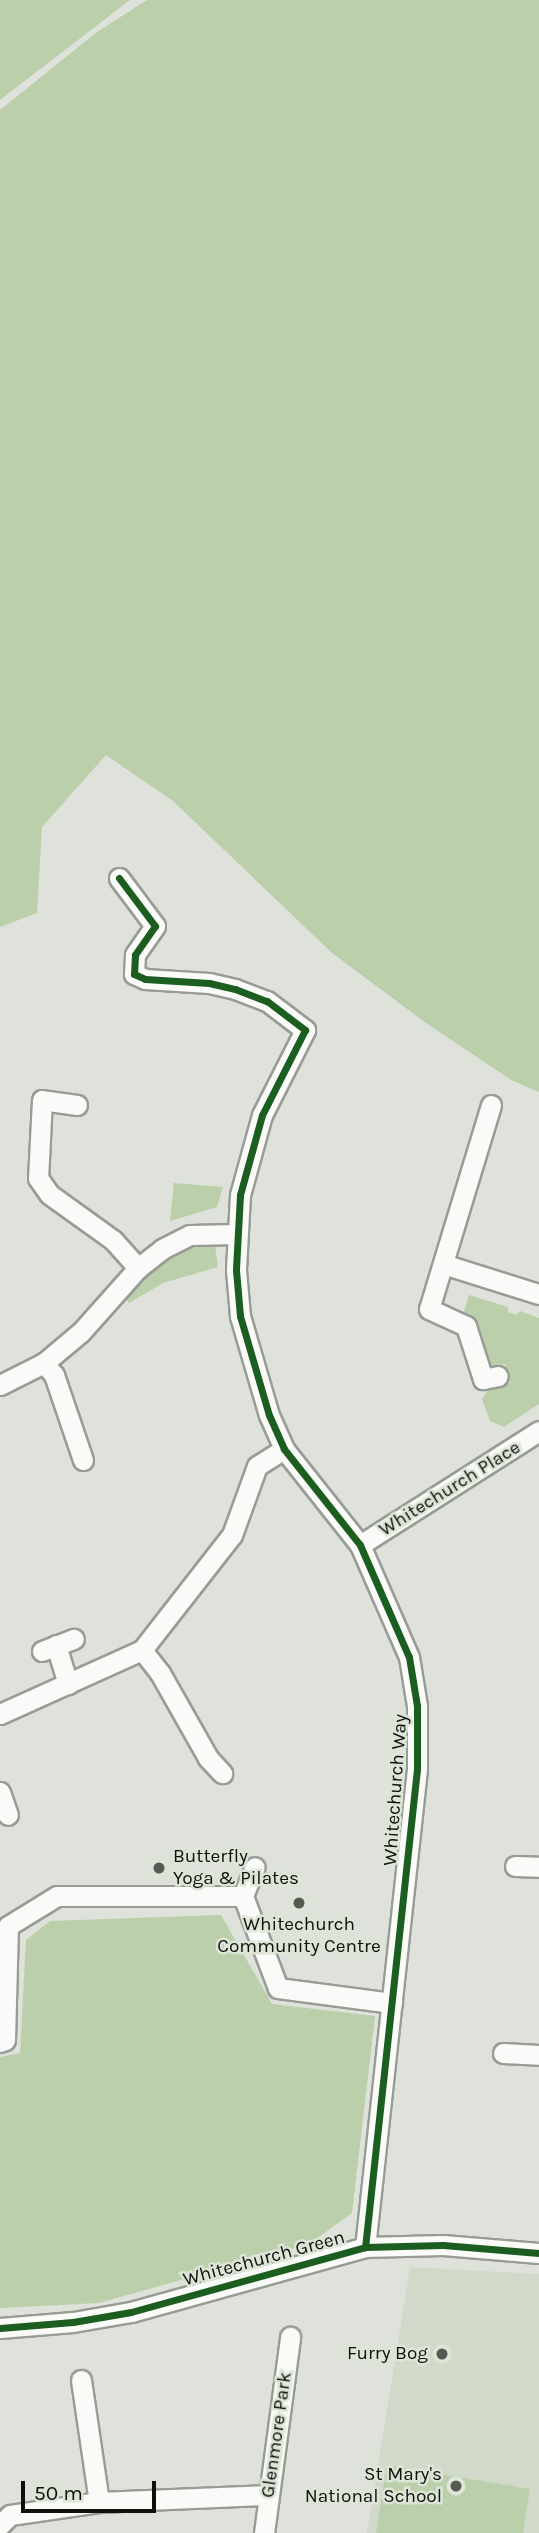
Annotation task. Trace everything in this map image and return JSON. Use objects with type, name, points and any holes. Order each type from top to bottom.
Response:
[{"type":"street","name":"Whitechurch Way","points":[[118,878],[155,926],[135,955],[134,974],[145,979],[209,983],[235,989],[267,1001],[293,1017],[306,1030],[262,1115],[240,1195],[236,1234],[240,1316],[284,1449],[360,1545],[409,1657],[417,1706],[417,1769],[365,2247]]},
{"type":"street","points":[[77,1105],[42,1100],[38,1178],[49,1194],[113,1240],[138,1268]]},
{"type":"street","points":[[491,1105],[429,1309],[466,1326],[484,1379],[498,1376]]},
{"type":"street","points":[[0,1385],[44,1363],[115,1299],[138,1268],[190,1235],[236,1234]]},
{"type":"street","points":[[443,1264],[539,1294]]},
{"type":"street","points":[[44,1363],[54,1375],[83,1460]]},
{"type":"street","name":"Whitechurch Place","points":[[360,1545],[537,1439]]},
{"type":"street","points":[[0,1714],[142,1650],[232,1535],[257,1466],[284,1449]]},
{"type":"street","points":[[57,1645],[68,1684]]},
{"type":"street","points":[[142,1650],[160,1673],[208,1758],[222,1773]]},
{"type":"street","points":[[0,1792],[8,1815]]},
{"type":"street","points":[[515,1866],[539,1867]]},
{"type":"street","points":[[256,1867],[243,1896],[278,1988],[392,2003]]},
{"type":"street","points":[[0,2042],[5,2040],[8,1926],[37,1908],[57,1896],[243,1896]]},
{"type":"street","points":[[503,2053],[539,2056]]},
{"type":"street","name":"Whitechurch Green","points":[[0,2328],[73,2322],[131,2312],[365,2247],[443,2245],[539,2253]]},
{"type":"street","name":"Glenmore Park","points":[[264,2533],[290,2337]]},
{"type":"street","points":[[81,2380],[99,2502]]},
{"type":"street","points":[[0,2525],[10,2515],[99,2502],[269,2495]]},
{"type":"shaded area","points":[[410,2267],[539,2274],[539,2533],[367,2533]]},
{"type":"green space","points":[[0,0],[130,0],[0,100]]},
{"type":"green space","points":[[147,0],[539,0],[539,1092],[511,1080],[426,1023],[332,953],[173,801],[106,755],[42,827],[37,913],[0,927],[0,110],[97,32]]},
{"type":"green space","points":[[174,1183],[223,1187],[217,1207],[170,1221]]},
{"type":"green space","points":[[205,1241],[215,1245],[218,1267],[163,1283],[129,1303],[125,1297],[149,1269],[191,1243]]},
{"type":"green space","points":[[469,1295],[508,1307],[508,1312],[517,1315],[520,1311],[539,1318],[539,1404],[504,1427],[490,1421],[482,1399],[489,1389],[510,1383],[505,1364],[492,1366],[485,1360],[479,1330],[464,1311]]},
{"type":"green space","points":[[221,1915],[272,2004],[375,2016],[352,2213],[309,2244],[99,2303],[0,2308],[0,2057],[20,2053],[26,1940],[50,1921]]},
{"type":"green space","points":[[387,2465],[530,2489],[523,2533],[376,2533]]},
{"type":"cycle path","points":[[119,878],[155,926],[135,955],[134,974],[145,979],[209,983],[235,989],[267,1001],[305,1030],[262,1115],[240,1195],[236,1270],[240,1316],[269,1415],[284,1449],[360,1545],[409,1657],[417,1706],[417,1769],[365,2247]]},
{"type":"cycle path","points":[[0,2328],[73,2322],[131,2312],[365,2247],[443,2245],[539,2253]]},
{"type":"place","name":"Butterfly Yoga & Pilates","points":[[159,1868]]},
{"type":"place","name":"Whitechurch Community Centre","points":[[299,1903]]},
{"type":"place","name":"Furry Bog","points":[[442,2354]]},
{"type":"place","name":"St Mary's National School","points":[[456,2486]]}]
